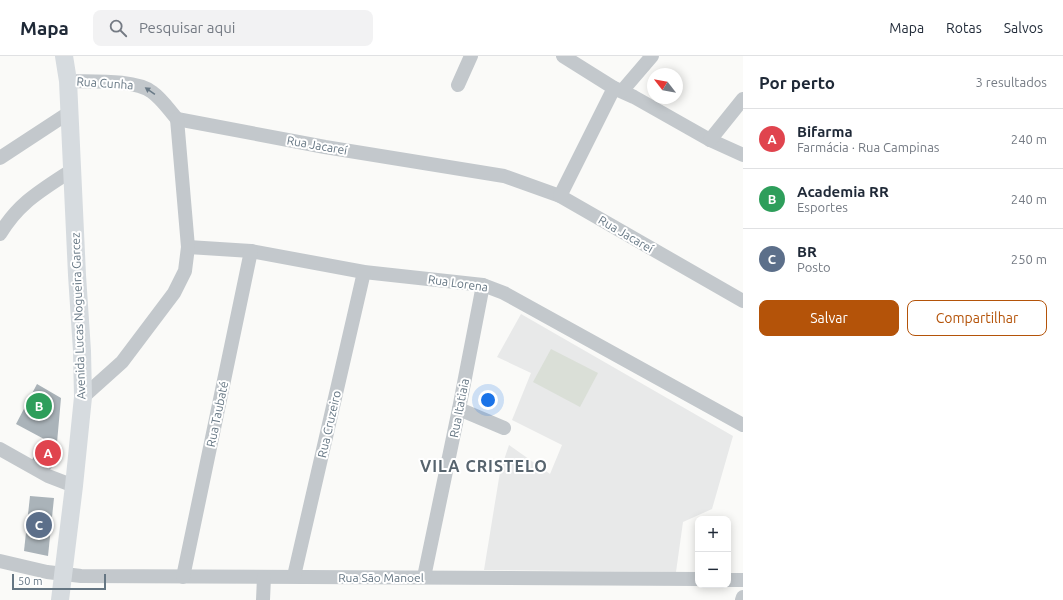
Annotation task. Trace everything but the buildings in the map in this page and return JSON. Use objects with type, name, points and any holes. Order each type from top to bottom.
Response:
[{"type":"main road","name":"Avenida Lucas Nogueira Garcez","points":[[60,600],[83,397],[70,112],[68,80],[64,56]]},
{"type":"street","points":[[458,85],[471,56]]},
{"type":"street","points":[[563,56],[618,89],[710,140],[743,155]]},
{"type":"street","points":[[560,196],[618,89],[652,56]]},
{"type":"street","name":"Rua Cunha","points":[[68,80],[142,86],[152,91],[160,99],[176,120]]},
{"type":"street","points":[[710,140],[743,99]]},
{"type":"street","points":[[0,158],[70,112]]},
{"type":"street","points":[[83,397],[122,362],[174,293],[185,271],[188,247],[176,120]]},
{"type":"street","name":"Rua Jacareí","points":[[176,120],[504,176],[560,196],[743,301]]},
{"type":"street","points":[[0,234],[7,222],[21,206],[40,191],[72,170]]},
{"type":"street","name":"Rua Lorena","points":[[188,247],[250,251],[364,272],[483,285],[504,293],[743,425]]},
{"type":"street","name":"Rua Taubaté","points":[[183,577],[250,251]]},
{"type":"street","name":"Rua Cruzeiro","points":[[294,576],[364,272]]},
{"type":"street","name":"Rua Itatiaia","points":[[424,577],[483,285]]},
{"type":"street","points":[[459,409],[504,428]]},
{"type":"street","points":[[0,449],[48,476],[74,486]]},
{"type":"street","name":"Rua São Manoel","points":[[0,561],[64,575],[695,580]]},
{"type":"street","points":[[263,600],[264,577]]},
{"type":"street","points":[[731,580],[743,580]]},
{"type":"shaded area","points":[[521,314],[733,436],[712,509],[683,522],[676,572],[484,570],[500,472],[509,445],[550,474],[562,445],[512,420],[531,373],[497,357]]},
{"type":"shaded area","points":[[551,349],[598,373],[580,407],[533,382]]},
{"type":"place","name":"Academia RR","points":[[39,406]]},
{"type":"place","name":"Bifarma","points":[[48,453]]},
{"type":"place","name":"BR","points":[[39,525]]},
{"type":"district","name":"VILA CRISTELO","points":[[484,466]]}]
